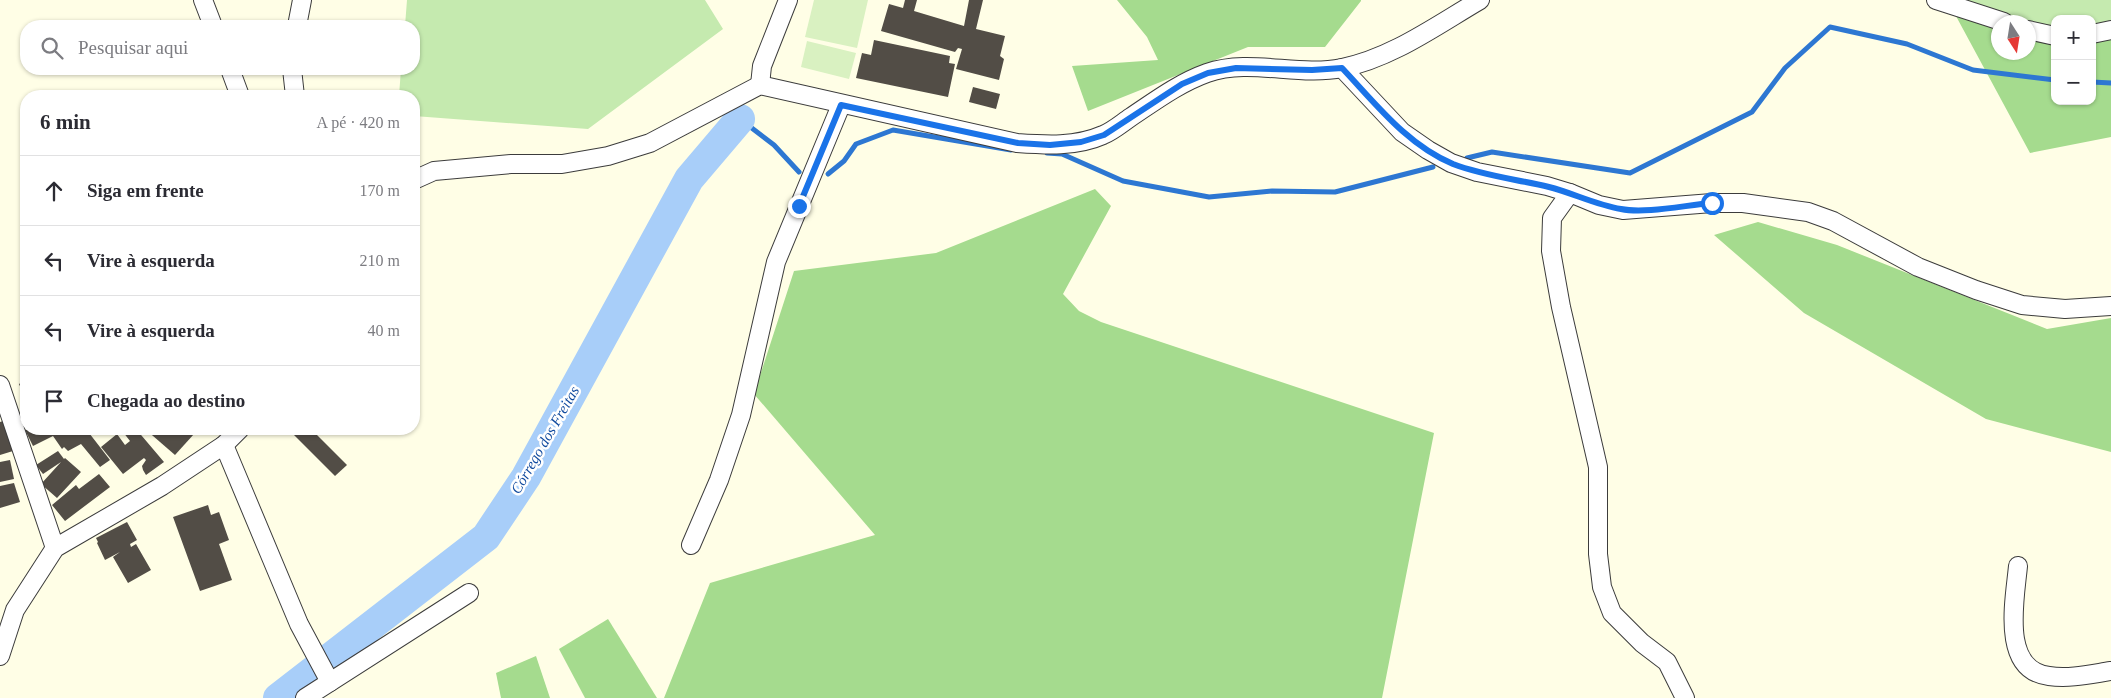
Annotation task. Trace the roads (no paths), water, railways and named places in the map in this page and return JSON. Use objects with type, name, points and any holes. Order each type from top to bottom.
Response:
[{"type":"street","points":[[203,0],[211,20]]},
{"type":"street","points":[[298,20],[302,0]]},
{"type":"street","points":[[760,85],[762,66],[788,0]]},
{"type":"street","points":[[420,177],[434,171],[512,164],[562,164],[608,156],[650,143],[760,85],[841,105],[1018,143],[1050,145],[1081,142],[1104,135],[1182,84],[1208,73],[1236,68],[1312,70],[1342,68],[1386,54],[1480,0]]},
{"type":"street","points":[[1936,0],[1991,18]]},
{"type":"street","points":[[2096,33],[2111,30]]},
{"type":"street","points":[[2036,32],[2051,35]]},
{"type":"street","points":[[1342,68],[1402,132],[1451,163],[1476,172],[1570,193],[1599,204],[1624,210],[1712,203],[1743,203],[1808,212],[1834,221],[1918,267],[1976,290],[2022,305],[2064,309],[2111,306]]},
{"type":"street","points":[[232,75],[238,90]]},
{"type":"street","points":[[292,75],[294,90]]},
{"type":"street","points":[[691,546],[719,480],[740,415],[776,262],[841,105]]},
{"type":"street","points":[[1570,193],[1552,218],[1551,251],[1561,307],[1598,467],[1598,554],[1602,587],[1612,613],[1642,643],[1667,662],[1686,698]]},
{"type":"street","points":[[0,385],[55,548]]},
{"type":"street","points":[[0,656],[15,610],[55,548],[162,486],[224,445],[234,435]]},
{"type":"street","points":[[224,445],[299,624],[328,679]]},
{"type":"street","points":[[2018,566],[2013,611],[2013,638],[2020,655],[2030,668],[2047,676],[2066,677],[2111,671]]},
{"type":"street","points":[[305,698],[328,679],[468,593]]},
{"type":"waterway","points":[[1467,158],[1492,152],[1630,173],[1752,112],[1785,68],[1830,27],[1907,44],[1973,70],[2051,80]]},
{"type":"waterway","points":[[2096,82],[2111,83]]},
{"type":"waterway","points":[[740,119],[774,145],[799,172]]},
{"type":"waterway","name":"Córrego dos Freitas","points":[[278,698],[486,537],[526,477],[689,179],[740,119]]},
{"type":"waterway","points":[[828,174],[844,161],[856,144],[893,130],[1011,150]]},
{"type":"waterway","points":[[1047,153],[1062,154],[1123,181],[1209,197],[1272,191],[1335,192],[1433,167]]}]
